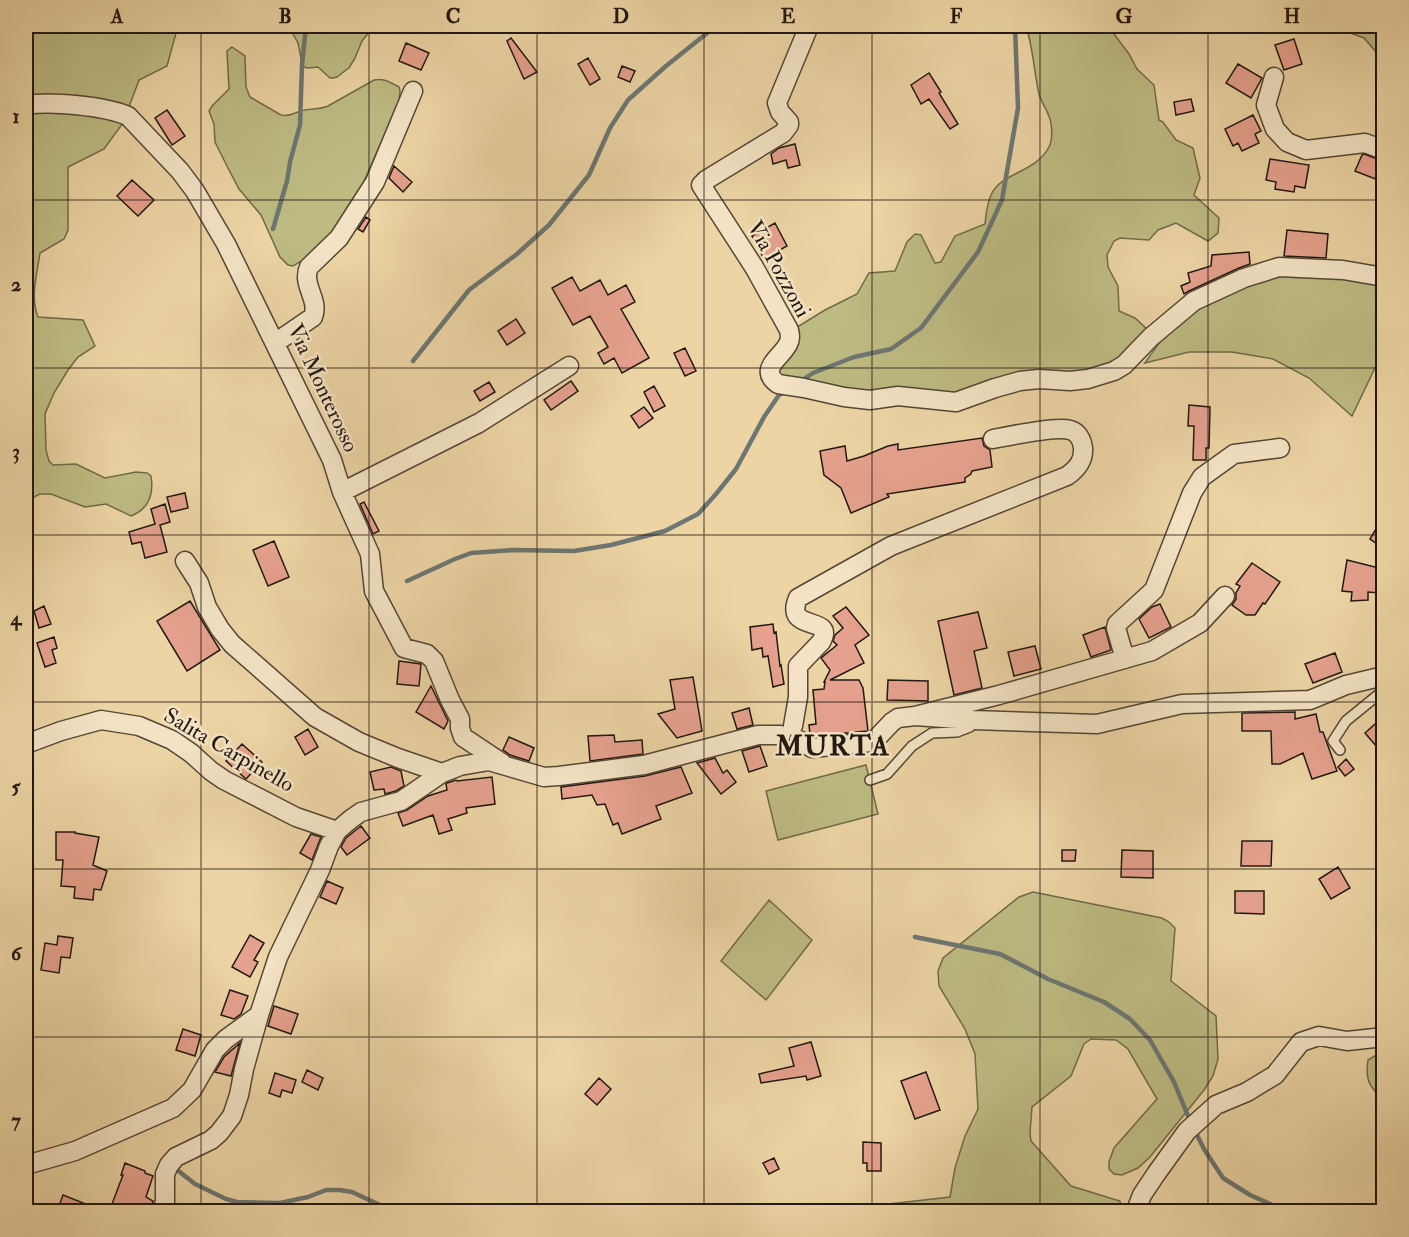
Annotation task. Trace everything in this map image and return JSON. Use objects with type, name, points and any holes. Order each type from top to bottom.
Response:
[{"type":"street","name":"Via Pozzoni","points":[[809,26],[777,103],[789,122],[787,129],[701,185],[754,267],[789,330],[788,344],[772,364],[770,374],[778,384],[870,400],[898,396],[956,402],[1020,381],[1039,379],[1070,381],[1114,371],[1194,301],[1244,278],[1279,267],[1343,270],[1383,277]]},
{"type":"street","points":[[1274,77],[1266,105],[1275,129],[1287,142],[1306,150],[1365,143],[1383,150]]},
{"type":"street","points":[[275,343],[313,317],[315,304],[306,281],[309,267],[339,238],[375,182],[413,91]]},
{"type":"street","name":"Via Monterosso","points":[[26,105],[52,104],[92,108],[119,112],[128,116],[180,171],[195,191],[226,244],[332,460],[342,492],[370,554],[374,591],[404,648],[427,654],[434,661],[460,719],[463,737],[504,765]]},
{"type":"street","points":[[342,492],[479,423],[569,366]]},
{"type":"street","points":[[791,733],[798,698],[798,666],[824,637],[824,631],[820,626],[800,620],[797,615],[798,598],[891,546],[1067,476],[1075,470],[1083,455],[1080,439],[1070,430],[1054,429],[993,439]]},
{"type":"street","points":[[1125,659],[1116,628],[1117,624],[1154,590],[1192,493],[1202,477],[1234,454],[1280,448]]},
{"type":"street","points":[[185,561],[199,583],[207,607],[232,644],[315,717],[359,742],[442,773]]},
{"type":"street","points":[[161,1212],[165,1202],[165,1174],[169,1165],[176,1156],[211,1140],[232,1116],[259,1015],[278,957],[337,831],[361,812],[401,801],[442,773],[460,766],[489,761],[544,777],[644,765],[758,735],[791,733],[812,748],[871,742],[898,718],[915,716],[999,695],[1152,651],[1200,623],[1225,596]]},
{"type":"street","points":[[915,716],[1097,724],[1182,704],[1310,700],[1346,685],[1383,676]]},
{"type":"street","name":"Salita Carpinello","points":[[26,744],[101,720],[140,726],[172,740],[224,780],[296,816],[337,831]]},
{"type":"street","points":[[26,1165],[75,1151],[173,1108],[192,1090],[215,1050],[259,1015]]},
{"type":"street","points":[[1137,1209],[1142,1195],[1155,1174],[1187,1131],[1215,1105],[1247,1092],[1275,1075],[1301,1042],[1319,1036],[1347,1041],[1383,1037]]},
{"type":"lane","points":[[1341,750],[1334,741],[1346,721],[1383,690]]},
{"type":"lane","points":[[870,780],[887,774],[912,746],[932,733],[957,732],[970,727],[973,720]]},
{"type":"shaded area","points":[[26,26],[178,26],[167,66],[139,80],[123,123],[104,149],[68,167],[68,230],[64,239],[40,253],[35,285],[38,317],[83,320],[95,346],[78,357],[68,370],[45,414],[46,450],[49,461],[53,465],[76,464],[105,478],[136,472],[147,473],[151,476],[151,495],[146,505],[131,516],[106,504],[85,507],[51,494],[40,494],[26,499]]},
{"type":"shaded area","points":[[290,26],[374,26],[362,41],[349,68],[337,77],[330,78],[318,67],[304,67],[298,43]]},
{"type":"shaded area","points":[[1026,26],[1108,26],[1137,69],[1154,85],[1159,120],[1176,140],[1193,148],[1200,178],[1194,195],[1219,218],[1218,233],[1208,241],[1176,223],[1158,230],[1149,240],[1120,238],[1114,241],[1107,255],[1108,267],[1118,286],[1119,311],[1135,318],[1149,331],[1106,368],[952,395],[872,393],[784,381],[778,370],[794,329],[857,294],[869,273],[895,271],[907,242],[915,234],[921,235],[935,263],[941,262],[955,236],[985,224],[989,200],[997,186],[1036,162],[1049,147],[1052,136],[1050,120],[1039,94]]},
{"type":"shaded area","points":[[1331,26],[1383,26],[1383,60],[1364,38]]},
{"type":"shaded area","points":[[232,47],[245,56],[246,87],[250,97],[281,115],[328,106],[374,80],[383,80],[399,87],[399,101],[362,186],[325,247],[293,266],[288,265],[280,257],[261,215],[239,189],[215,142],[214,124],[209,111],[229,89],[227,51]]},
{"type":"shaded area","points":[[1273,276],[1356,280],[1383,287],[1383,351],[1352,416],[1309,378],[1273,359],[1232,352],[1189,352],[1145,363],[1172,328],[1191,310],[1220,294]]},
{"type":"shaded area","points":[[866,765],[878,814],[778,840],[766,791]]},
{"type":"shaded area","points":[[1033,892],[1162,918],[1175,928],[1171,981],[1216,1016],[1218,1059],[1213,1076],[1150,1157],[1138,1168],[1122,1175],[1114,1174],[1109,1169],[1114,1148],[1157,1099],[1128,1049],[1116,1040],[1091,1039],[1084,1044],[1071,1076],[1032,1107],[1031,1141],[1071,1186],[1120,1201],[1121,1211],[866,1211],[880,1205],[950,1197],[955,1168],[965,1136],[978,1109],[975,1054],[965,1029],[939,986],[938,971],[943,958],[1019,897]]},
{"type":"shaded area","points":[[769,900],[812,940],[766,1000],[721,961]]},
{"type":"shaded area","points":[[1378,1054],[1383,1054],[1383,1099],[1371,1086],[1367,1072],[1368,1060]]},
{"type":"building","points":[[511,38],[537,72],[524,79],[507,41]]},
{"type":"building","points":[[1294,39],[1302,64],[1284,70],[1275,45]]},
{"type":"building","points":[[406,43],[429,53],[421,70],[399,61]]},
{"type":"building","points":[[588,58],[600,79],[590,85],[578,64]]},
{"type":"building","points":[[1238,64],[1262,78],[1251,98],[1226,83]]},
{"type":"building","points":[[622,66],[635,71],[630,82],[618,77]]},
{"type":"building","points":[[929,73],[958,124],[950,129],[929,99],[921,104],[911,85]]},
{"type":"building","points":[[1191,99],[1194,111],[1176,115],[1174,102]]},
{"type":"building","points":[[167,110],[185,136],[172,145],[155,118]]},
{"type":"building","points":[[1253,115],[1261,131],[1255,134],[1259,143],[1242,151],[1238,143],[1233,146],[1225,129]]},
{"type":"building","points":[[795,144],[800,165],[788,168],[786,160],[773,164],[771,154],[779,148]]},
{"type":"building","points":[[1364,154],[1383,161],[1383,182],[1355,171]]},
{"type":"building","points":[[1270,159],[1309,165],[1305,188],[1295,186],[1294,192],[1275,189],[1276,182],[1266,180]]},
{"type":"building","points":[[394,166],[412,182],[403,192],[389,178]]},
{"type":"building","points":[[132,180],[154,200],[138,216],[117,196]]},
{"type":"building","points":[[366,217],[370,220],[363,232],[358,229]]},
{"type":"building","points":[[775,223],[787,246],[764,259],[752,236]]},
{"type":"building","points":[[1287,230],[1328,234],[1326,258],[1284,256]]},
{"type":"building","points":[[1249,252],[1250,264],[1184,294],[1181,286],[1190,282],[1188,273],[1211,266],[1212,255]]},
{"type":"building","points":[[572,277],[580,291],[600,280],[608,295],[626,285],[635,302],[621,309],[649,358],[622,373],[614,358],[604,364],[598,353],[608,347],[590,316],[573,325],[552,288]]},
{"type":"building","points":[[516,319],[525,333],[507,345],[498,331]]},
{"type":"building","points":[[685,348],[696,371],[685,376],[674,353]]},
{"type":"building","points":[[571,381],[578,391],[551,410],[544,400]]},
{"type":"building","points":[[489,382],[495,392],[480,401],[474,391]]},
{"type":"building","points":[[654,386],[665,406],[654,412],[644,392]]},
{"type":"building","points":[[1189,405],[1210,407],[1209,448],[1206,448],[1206,460],[1193,460],[1194,426],[1188,426]]},
{"type":"building","points":[[644,407],[653,418],[639,428],[631,416]]},
{"type":"building","points":[[982,438],[984,446],[990,450],[992,467],[972,471],[965,478],[965,482],[887,494],[889,497],[851,513],[841,488],[824,475],[820,451],[845,446],[847,461],[898,444],[898,450]]},
{"type":"building","points":[[185,493],[188,508],[171,512],[167,497]]},
{"type":"building","points":[[364,502],[379,531],[373,534],[360,504]]},
{"type":"building","points":[[165,504],[170,522],[160,525],[167,552],[145,558],[141,542],[132,544],[129,532],[155,524],[151,509]]},
{"type":"building","points":[[1383,517],[1383,548],[1370,539]]},
{"type":"building","points":[[274,541],[289,577],[268,586],[253,550]]},
{"type":"building","points":[[1347,560],[1383,569],[1380,593],[1368,592],[1368,600],[1351,601],[1352,592],[1342,591]]},
{"type":"building","points":[[1252,563],[1280,582],[1255,615],[1246,615],[1232,605],[1240,586],[1236,584]]},
{"type":"building","points":[[190,601],[220,650],[187,671],[157,621]]},
{"type":"building","points":[[1160,604],[1171,627],[1149,638],[1139,619],[1152,607]]},
{"type":"building","points":[[44,606],[51,624],[39,628],[34,611]]},
{"type":"building","points":[[846,607],[869,635],[855,645],[864,663],[830,680],[859,680],[863,688],[868,731],[815,736],[810,734],[809,725],[816,724],[813,690],[824,689],[824,682],[830,670],[821,658],[837,645],[833,641],[835,635],[843,628],[833,616]]},
{"type":"building","points":[[978,612],[987,648],[974,651],[982,688],[954,695],[938,621]]},
{"type":"building","points":[[773,624],[784,684],[773,687],[768,656],[763,657],[762,648],[752,650],[750,627]]},
{"type":"building","points":[[1105,627],[1111,650],[1091,657],[1083,635]]},
{"type":"building","points":[[54,637],[57,648],[52,650],[56,663],[45,667],[37,643]]},
{"type":"building","points":[[1035,646],[1041,669],[1014,676],[1008,652]]},
{"type":"building","points":[[1335,653],[1342,672],[1313,683],[1305,664]]},
{"type":"building","points":[[399,661],[421,664],[419,686],[397,684]]},
{"type":"building","points":[[693,677],[702,731],[677,738],[658,714],[675,709],[670,680]]},
{"type":"building","points":[[888,680],[928,681],[928,701],[887,700]]},
{"type":"building","points":[[431,686],[448,721],[444,729],[416,712]]},
{"type":"building","points":[[749,708],[753,725],[737,729],[732,713]]},
{"type":"building","points":[[1295,712],[1295,719],[1316,714],[1320,732],[1323,732],[1337,771],[1312,779],[1303,753],[1280,764],[1272,764],[1271,731],[1242,731],[1242,713]]},
{"type":"building","points":[[1383,717],[1383,754],[1365,733]]},
{"type":"building","points":[[308,729],[318,747],[305,755],[295,737]]},
{"type":"building","points":[[614,735],[615,742],[642,740],[643,754],[590,761],[588,736]]},
{"type":"building","points":[[509,737],[534,748],[529,761],[510,755],[503,750]]},
{"type":"building","points":[[242,744],[262,762],[246,779],[226,761]]},
{"type":"building","points":[[760,746],[767,766],[749,772],[742,751]]},
{"type":"building","points":[[715,758],[723,773],[727,770],[736,782],[721,794],[697,763]]},
{"type":"building","points":[[1346,759],[1354,769],[1345,776],[1338,767]]},
{"type":"building","points":[[391,767],[401,771],[404,786],[385,794],[384,789],[374,790],[370,772]]},
{"type":"building","points":[[681,767],[692,793],[656,806],[661,819],[622,834],[618,823],[613,825],[605,804],[597,805],[592,795],[562,799],[561,787],[645,776]]},
{"type":"building","points":[[492,777],[495,804],[466,808],[467,813],[448,819],[452,830],[439,834],[433,815],[403,826],[398,813],[407,810],[428,796],[447,790],[447,783]]},
{"type":"building","points":[[361,826],[370,838],[347,855],[341,847],[346,838]]},
{"type":"building","points":[[56,832],[75,832],[99,837],[93,865],[107,871],[101,890],[94,889],[93,900],[74,898],[75,887],[61,886],[63,860],[56,860]]},
{"type":"building","points":[[311,834],[321,837],[312,860],[300,853]]},
{"type":"building","points":[[1242,841],[1272,841],[1271,866],[1241,866]]},
{"type":"building","points":[[1062,850],[1076,850],[1075,861],[1062,861]]},
{"type":"building","points":[[1122,850],[1153,851],[1153,878],[1121,877]]},
{"type":"building","points":[[1338,867],[1350,888],[1331,899],[1319,879]]},
{"type":"building","points":[[327,881],[343,888],[336,904],[320,897]]},
{"type":"building","points":[[1235,891],[1264,891],[1264,914],[1235,913]]},
{"type":"building","points":[[250,935],[264,943],[254,960],[258,962],[250,977],[232,967]]},
{"type":"building","points":[[58,936],[73,938],[70,958],[61,957],[59,973],[41,970],[45,943],[57,945]]},
{"type":"building","points":[[230,990],[248,996],[241,1014],[234,1019],[221,1015]]},
{"type":"building","points":[[274,1006],[298,1014],[291,1034],[268,1026]]},
{"type":"building","points":[[183,1029],[201,1035],[195,1056],[176,1050]]},
{"type":"building","points":[[811,1042],[821,1076],[807,1080],[806,1076],[761,1083],[759,1074],[794,1066],[789,1048]]},
{"type":"building","points":[[240,1043],[231,1076],[215,1072],[224,1057]]},
{"type":"building","points":[[307,1070],[323,1078],[318,1090],[302,1082]]},
{"type":"building","points":[[926,1072],[940,1110],[915,1119],[901,1081]]},
{"type":"building","points":[[275,1073],[296,1080],[292,1093],[282,1090],[280,1097],[269,1093]]},
{"type":"building","points":[[599,1078],[611,1089],[597,1105],[585,1094]]},
{"type":"building","points":[[863,1142],[881,1143],[881,1171],[867,1171],[867,1163],[863,1163]]},
{"type":"building","points":[[774,1158],[779,1169],[769,1174],[763,1163]]},
{"type":"building","points":[[125,1163],[153,1176],[146,1197],[153,1201],[150,1212],[131,1212],[112,1204]]},
{"type":"building","points":[[63,1195],[103,1211],[103,1212],[57,1212]]},
{"type":"waterway","points":[[273,229],[300,125],[306,26]]},
{"type":"waterway","points":[[413,361],[469,290],[517,254],[549,225],[589,175],[610,128],[628,100],[716,26]]},
{"type":"waterway","points":[[801,381],[813,373],[854,357],[891,349],[921,328],[978,252],[1002,200],[1018,108],[1015,26]]},
{"type":"waterway","points":[[407,581],[471,553],[513,550],[574,551],[611,545],[665,531],[698,514],[716,494],[736,469],[764,417],[779,395],[787,391]]},
{"type":"waterway","points":[[915,937],[1000,954],[1048,979],[1104,1002],[1130,1019],[1150,1040],[1174,1082],[1191,1123]]},
{"type":"waterway","points":[[1195,1131],[1223,1178],[1250,1195],[1277,1207],[1313,1212]]},
{"type":"waterway","points":[[176,1169],[195,1184],[237,1202],[280,1203],[308,1197],[326,1190],[340,1190],[352,1192],[395,1212]]},
{"type":"waterway","points":[[455,1212],[462,1210],[473,1212]]},
{"type":"district","name":"MURTA","points":[[833,746]]}]
